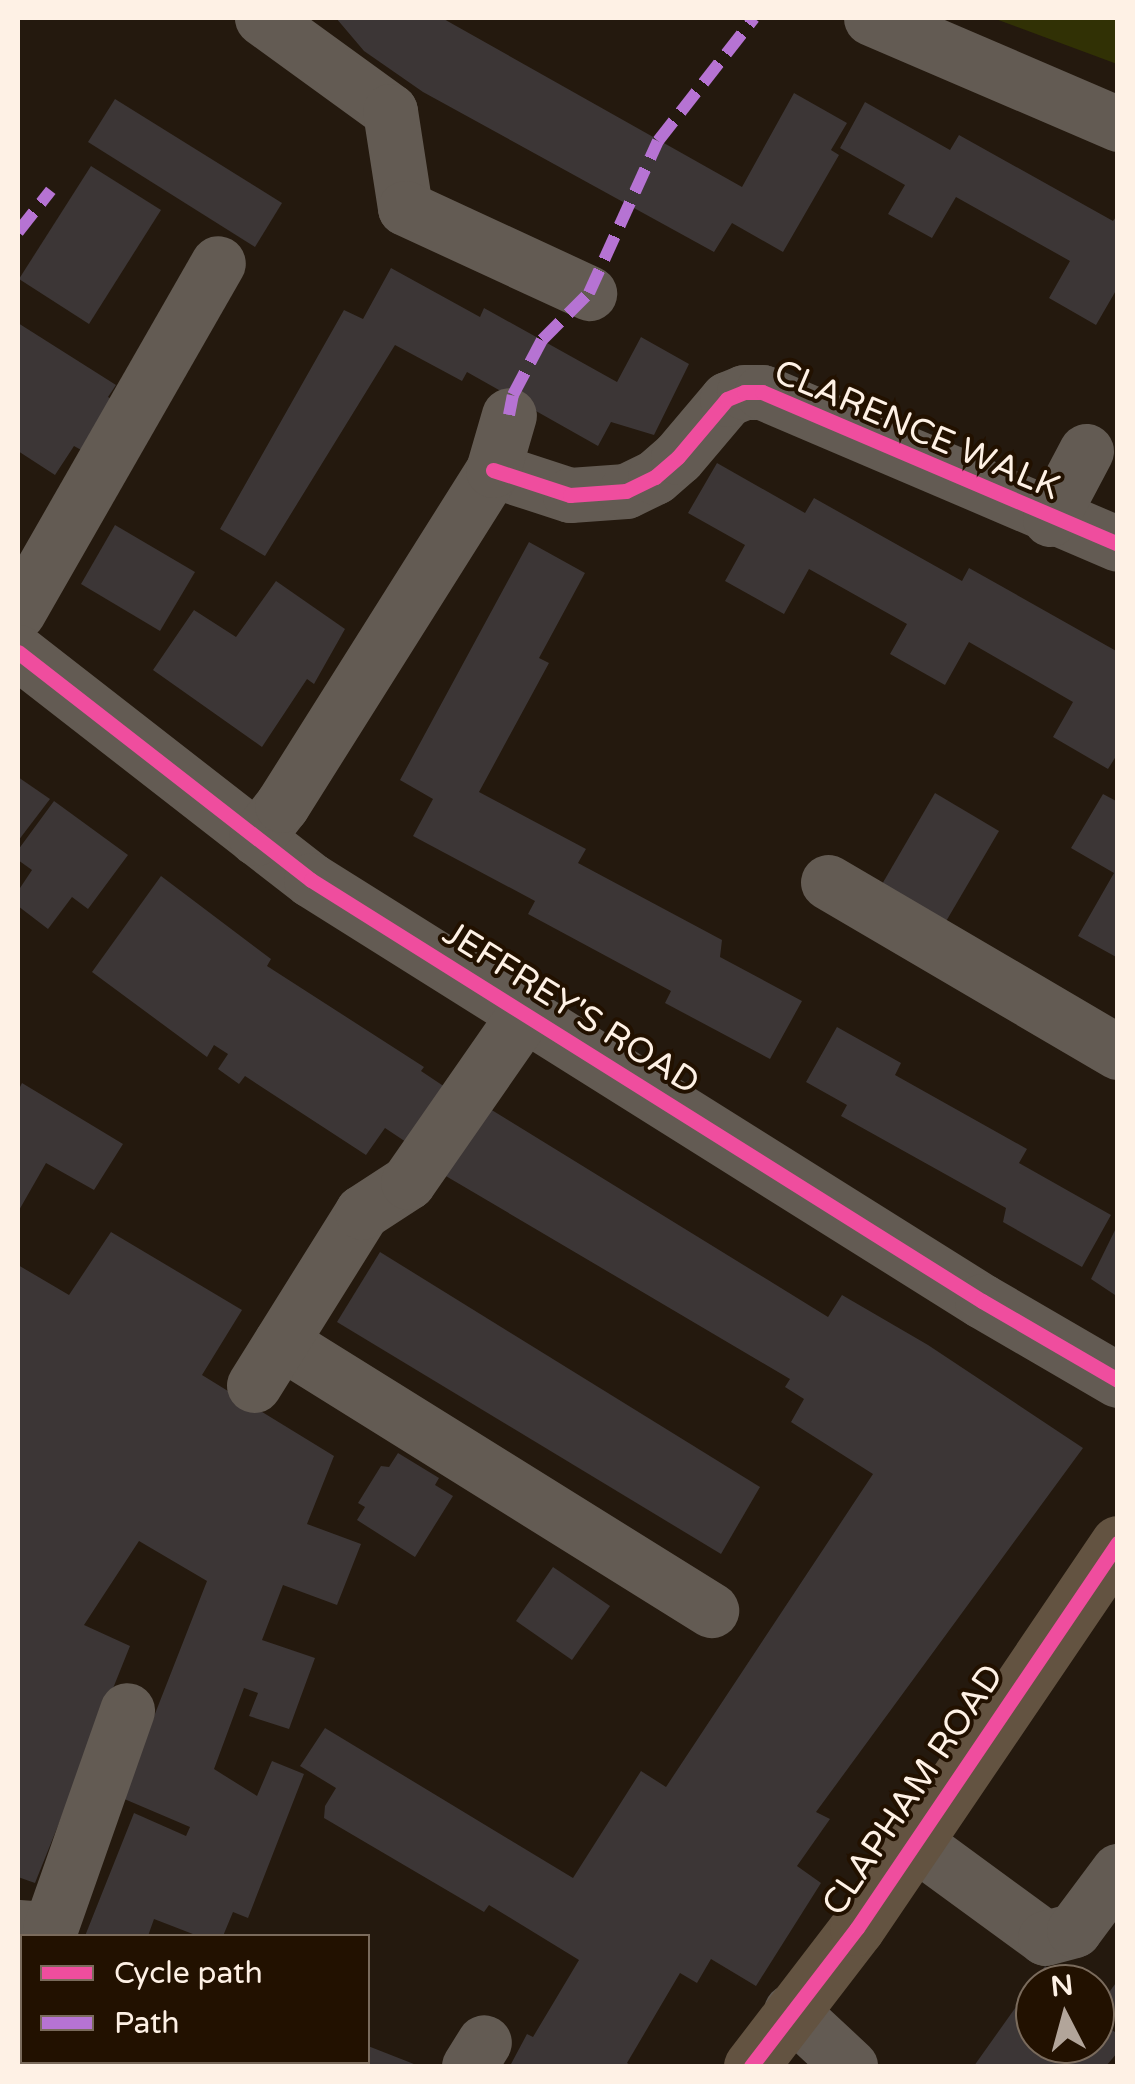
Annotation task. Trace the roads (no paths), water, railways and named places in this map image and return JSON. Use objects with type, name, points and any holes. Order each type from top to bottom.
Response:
[{"type":"highway","name":"CLAPHAM ROAD","points":[[751,2066],[857,1928],[1118,1543]]},
{"type":"street","points":[[870,18],[1118,124]]},
{"type":"street","points":[[266,19],[390,112],[405,208],[589,293]]},
{"type":"street","points":[[18,612],[218,263]]},
{"type":"street","name":"CLARENCE WALK","points":[[493,470],[570,495],[626,490],[655,477],[727,399],[744,392],[762,392],[1050,519],[1118,544]]},
{"type":"street","points":[[256,838],[282,805],[493,470],[509,415]]},
{"type":"street","name":"CLARENCE WALK","points":[[1050,519],[1086,451]]},
{"type":"street","name":"JEFFREY'S ROAD","points":[[18,652],[311,880],[1118,1380]]},
{"type":"street","points":[[828,882],[1118,1052]]},
{"type":"street","points":[[524,1015],[408,1182],[362,1212],[268,1363],[711,1610]]},
{"type":"street","points":[[18,1927],[50,1929],[127,1710]]},
{"type":"street","points":[[914,1842],[1045,1938],[1074,1930],[1118,1871]]},
{"type":"street","points":[[790,2011],[850,2066]]}]
